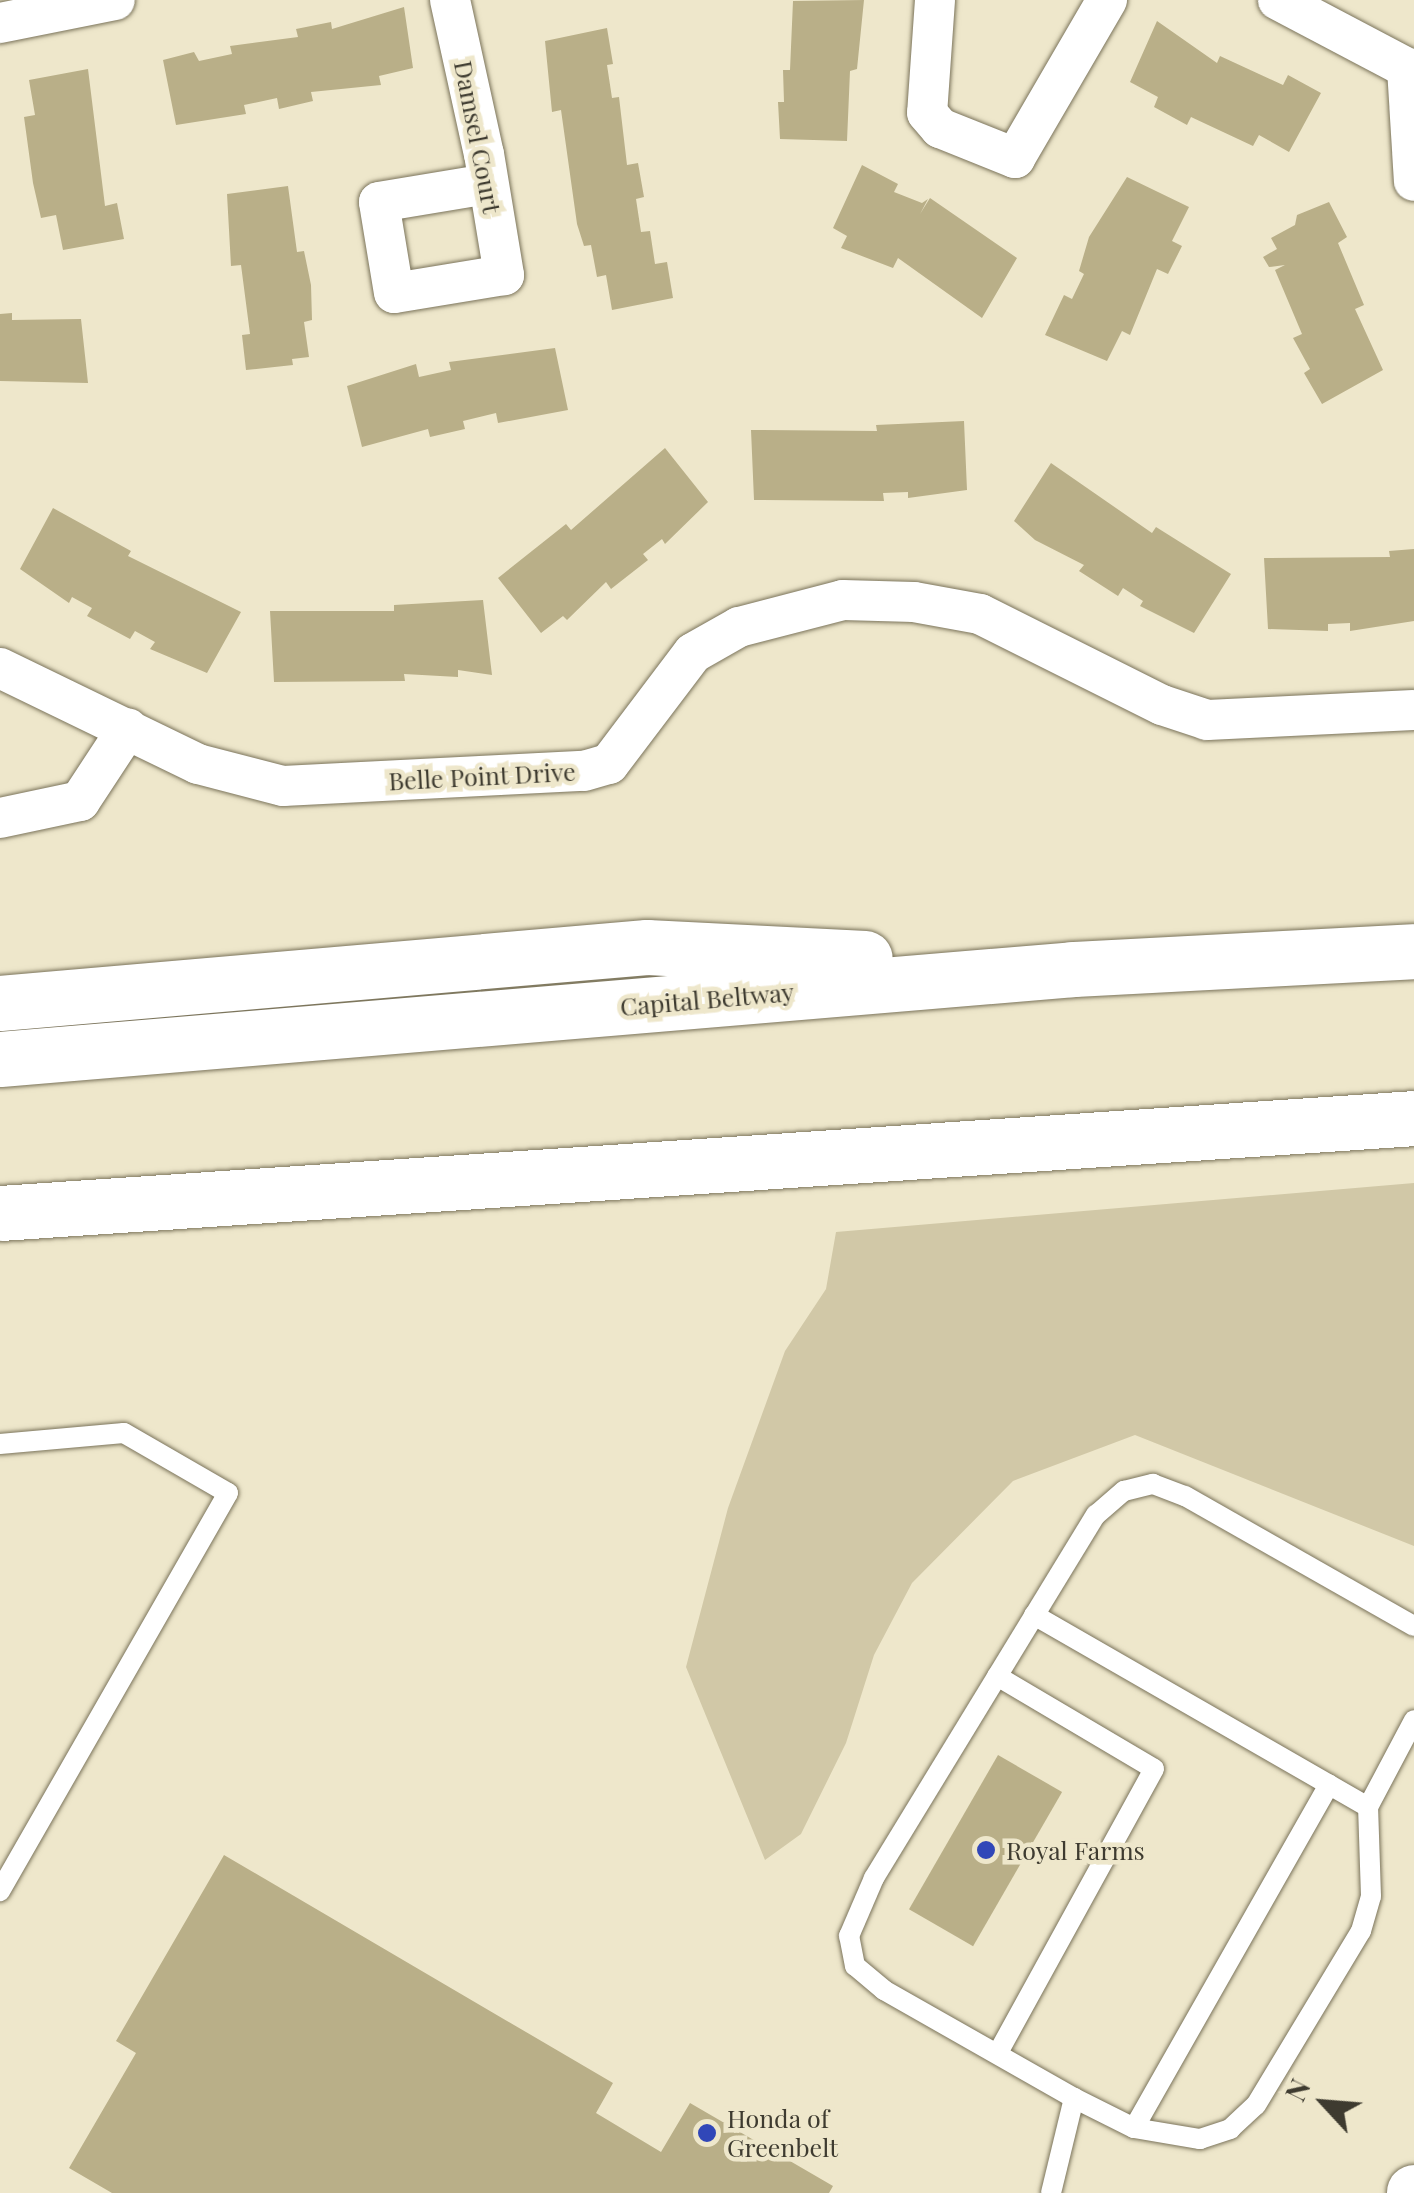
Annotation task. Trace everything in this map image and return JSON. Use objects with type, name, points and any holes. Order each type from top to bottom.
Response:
[{"type":"highway","points":[[0,1003],[647,946],[1073,969]]},
{"type":"highway","name":"Capital Beltway","points":[[0,1059],[1073,969],[1414,951]]},
{"type":"highway","points":[[0,1213],[434,1180],[1414,1118]]},
{"type":"highway","points":[[0,1237],[434,1180]]},
{"type":"street","points":[[0,24],[115,0]]},
{"type":"street","name":"Damsel Court","points":[[450,0],[488,184],[504,275],[394,293],[379,202],[488,184]]},
{"type":"street","points":[[936,0],[927,114],[940,128],[1015,158],[1107,0]]},
{"type":"street","points":[[1278,0],[1411,67],[1414,182]]},
{"type":"street","name":"Belle Point Drive","points":[[0,668],[198,764],[284,786],[584,772],[623,752],[656,696],[693,653],[739,626],[843,600],[914,602],[980,614],[1162,705],[1207,720],[1414,710]]},
{"type":"street","points":[[0,818],[80,801],[128,728]]},
{"type":"lane","points":[[0,1444],[124,1433],[228,1493],[0,1891]]},
{"type":"lane","points":[[1414,1626],[1185,1496],[1153,1484],[1124,1491],[1096,1514],[874,1878],[849,1936],[854,1966],[884,1990],[1134,2128],[1200,2139],[1230,2128],[1256,2106],[1360,1931],[1370,1896],[1368,1807],[1414,1720]]},
{"type":"lane","points":[[1034,1615],[1368,1807]]},
{"type":"lane","points":[[997,1676],[1154,1769],[997,2054]]},
{"type":"lane","points":[[1134,2128],[1329,1784]]},
{"type":"lane","points":[[1051,2193],[1074,2098]]},
{"type":"shaded area","points":[[1414,1183],[1414,1546],[1135,1435],[1013,1481],[912,1583],[874,1655],[846,1743],[801,1834],[765,1860],[686,1667],[728,1508],[785,1351],[826,1289],[836,1232]]},
{"type":"building","points":[[864,0],[857,69],[850,71],[847,141],[780,139],[778,102],[784,102],[783,70],[790,70],[793,1]]},
{"type":"building","points":[[404,7],[413,68],[379,76],[381,85],[311,92],[313,101],[279,109],[277,98],[244,105],[246,114],[176,125],[163,60],[194,52],[199,61],[232,54],[230,46],[298,37],[296,29],[331,22],[332,29]]},
{"type":"building","points":[[1157,21],[1217,63],[1220,56],[1283,85],[1288,75],[1321,93],[1289,152],[1259,135],[1253,146],[1191,117],[1187,125],[1154,107],[1158,97],[1130,82]]},
{"type":"building","points":[[607,28],[613,64],[607,65],[612,98],[619,97],[627,165],[638,163],[644,197],[636,199],[641,232],[650,231],[655,264],[667,262],[673,298],[612,310],[606,275],[597,277],[591,245],[584,246],[577,224],[561,110],[552,112],[545,41]]},
{"type":"building","points":[[88,69],[105,206],[117,203],[124,239],[63,250],[56,215],[41,218],[33,183],[24,117],[35,115],[29,80]]},
{"type":"building","points":[[862,165],[898,184],[894,192],[922,203],[928,199],[920,214],[930,198],[1017,258],[982,318],[898,258],[893,268],[841,248],[847,236],[833,228]]},
{"type":"building","points":[[1127,177],[1189,207],[1172,241],[1182,246],[1168,274],[1157,269],[1130,335],[1122,331],[1107,361],[1045,335],[1064,295],[1072,299],[1084,274],[1079,271],[1089,237]]},
{"type":"building","points":[[288,186],[297,252],[304,251],[311,285],[312,320],[304,322],[309,357],[292,359],[293,365],[246,370],[242,335],[250,334],[241,265],[231,266],[227,194]]},
{"type":"building","points":[[1329,202],[1347,237],[1338,243],[1364,305],[1355,309],[1383,370],[1322,404],[1304,373],[1310,369],[1293,338],[1302,334],[1275,270],[1285,265],[1269,267],[1263,257],[1277,249],[1271,238],[1295,225],[1297,215]]},
{"type":"building","points":[[12,313],[12,320],[81,319],[88,383],[0,381],[0,314]]},
{"type":"building","points":[[555,348],[568,410],[498,423],[496,413],[463,421],[465,429],[430,437],[428,429],[362,447],[347,386],[416,364],[419,377],[451,370],[449,362]]},
{"type":"building","points":[[964,421],[967,490],[908,498],[908,492],[883,493],[884,501],[754,500],[751,430],[877,431],[876,425]]},
{"type":"building","points":[[665,448],[708,502],[665,544],[662,539],[643,554],[648,560],[611,589],[606,582],[567,620],[563,616],[541,633],[498,578],[566,524],[571,530]]},
{"type":"building","points":[[1051,463],[1152,533],[1156,527],[1231,574],[1194,633],[1140,606],[1143,601],[1123,588],[1118,596],[1079,571],[1084,565],[1035,540],[1014,521]]},
{"type":"building","points":[[53,508],[131,551],[128,556],[241,612],[207,673],[150,649],[155,642],[135,631],[130,639],[87,616],[92,608],[72,597],[69,603],[20,569]]},
{"type":"building","points":[[1414,549],[1414,621],[1350,631],[1350,623],[1328,624],[1328,631],[1268,629],[1264,558],[1390,557],[1389,551]]},
{"type":"building","points":[[483,600],[492,675],[458,670],[458,677],[404,674],[405,681],[274,682],[270,611],[394,611],[394,605]]},
{"type":"building","name":"Royal Farms","points":[[998,1755],[1062,1792],[973,1946],[909,1909]]},
{"type":"building","points":[[224,1855],[613,2083],[596,2113],[661,2152],[690,2103],[833,2186],[829,2193],[112,2193],[69,2168],[136,2053],[116,2041]]},
{"type":"place","name":"Royal Farms","points":[[986,1850]]},
{"type":"place","name":"Honda of Greenbelt","points":[[707,2133]]}]
